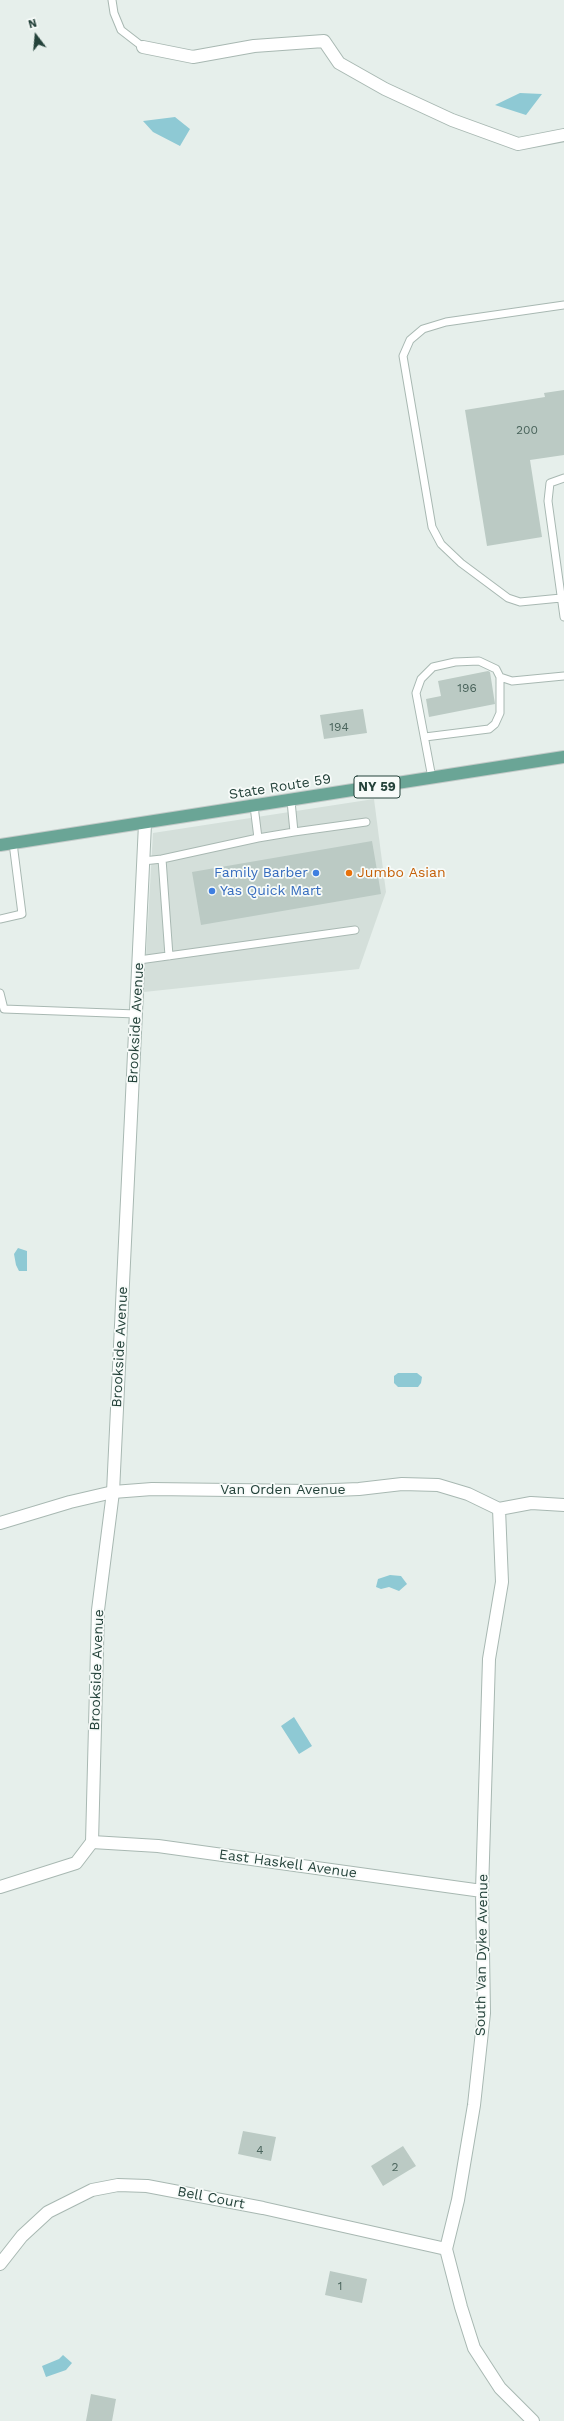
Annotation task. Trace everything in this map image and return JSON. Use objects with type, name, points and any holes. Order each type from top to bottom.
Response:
[{"type":"main road","name":"State Route 59","points":[[0,845],[145,824],[564,757]]},
{"type":"street","points":[[143,47],[193,57],[254,46],[324,41],[339,63],[386,89],[452,120],[518,144],[564,135]]},
{"type":"street","name":"Brookside Avenue","points":[[92,1842],[98,1610],[112,1492],[145,824]]},
{"type":"street","name":"Van Orden Avenue","points":[[0,1523],[70,1502],[112,1492],[152,1489],[311,1491],[358,1489],[402,1484],[438,1485],[468,1494],[499,1509]]},
{"type":"street","points":[[499,1509],[531,1503],[564,1505]]},
{"type":"street","name":"South Van Dyke Avenue","points":[[499,1509],[502,1582],[489,1659],[482,1891],[484,2013],[474,2105],[458,2200],[446,2249],[461,2307],[474,2348],[500,2388],[533,2421]]},
{"type":"street","points":[[0,1886],[76,1863],[92,1842]]},
{"type":"street","name":"East Haskell Avenue","points":[[92,1842],[158,1846],[482,1891]]},
{"type":"street","name":"Bell Court","points":[[0,2264],[22,2236],[48,2212],[92,2190],[118,2185],[147,2186],[262,2208],[446,2249]]},
{"type":"lane","points":[[112,0],[114,13],[121,30],[143,47]]},
{"type":"lane","points":[[561,598],[520,602],[508,598],[461,563],[441,544],[432,528],[404,356],[410,340],[423,329],[446,322],[564,305]]},
{"type":"lane","points":[[564,478],[550,483],[548,501],[564,617]]},
{"type":"lane","points":[[425,737],[489,729],[496,724],[500,713],[500,677],[496,669],[480,661],[454,662],[432,667],[421,679],[416,693],[432,778]]},
{"type":"lane","points":[[500,677],[512,681],[564,676]]},
{"type":"lane","points":[[291,801],[294,832]]},
{"type":"lane","points":[[254,806],[258,838]]},
{"type":"lane","points":[[144,861],[162,859],[258,838],[366,822]]},
{"type":"lane","points":[[0,918],[22,914],[13,843]]},
{"type":"lane","points":[[162,859],[169,956]]},
{"type":"lane","points":[[139,960],[355,930]]},
{"type":"lane","points":[[0,993],[4,1009],[136,1014]]},
{"type":"shaded area","points":[[374,799],[386,892],[359,969],[144,992],[153,833]]},
{"type":"water","points":[[520,93],[542,94],[526,115],[495,105]]},
{"type":"water","points":[[175,117],[190,129],[180,146],[153,132],[143,121]]},
{"type":"water","points":[[18,1248],[27,1251],[27,1271],[19,1271],[16,1265],[14,1254]]},
{"type":"water","points":[[398,1373],[417,1373],[422,1377],[421,1383],[418,1387],[398,1387],[394,1383],[394,1376]]},
{"type":"water","points":[[390,1575],[401,1576],[407,1584],[399,1591],[389,1587],[381,1589],[376,1587],[378,1579]]},
{"type":"water","points":[[294,1717],[312,1746],[299,1754],[281,1726]]},
{"type":"water","points":[[63,2355],[72,2363],[66,2370],[46,2377],[42,2366],[59,2359]]},
{"type":"building","points":[[564,390],[564,455],[530,460],[542,537],[487,546],[465,410],[545,397],[544,393]]},
{"type":"building","points":[[488,671],[490,672],[495,704],[429,717],[426,699],[441,696],[438,681]]},
{"type":"building","points":[[363,709],[367,733],[324,739],[320,715]]},
{"type":"building","points":[[372,841],[381,894],[201,925],[192,872]]},
{"type":"building","points":[[243,2131],[276,2137],[271,2161],[238,2154]]},
{"type":"building","points":[[403,2146],[416,2166],[383,2186],[371,2166]]},
{"type":"building","points":[[330,2271],[367,2279],[362,2303],[325,2295]]},
{"type":"building","points":[[91,2394],[116,2399],[112,2421],[86,2421]]},
{"type":"place","name":"Family Barber","points":[[316,873]]},
{"type":"place","name":"Jumbo Asian","points":[[349,873]]},
{"type":"place","name":"Yas Quick Mart","points":[[212,891]]}]
